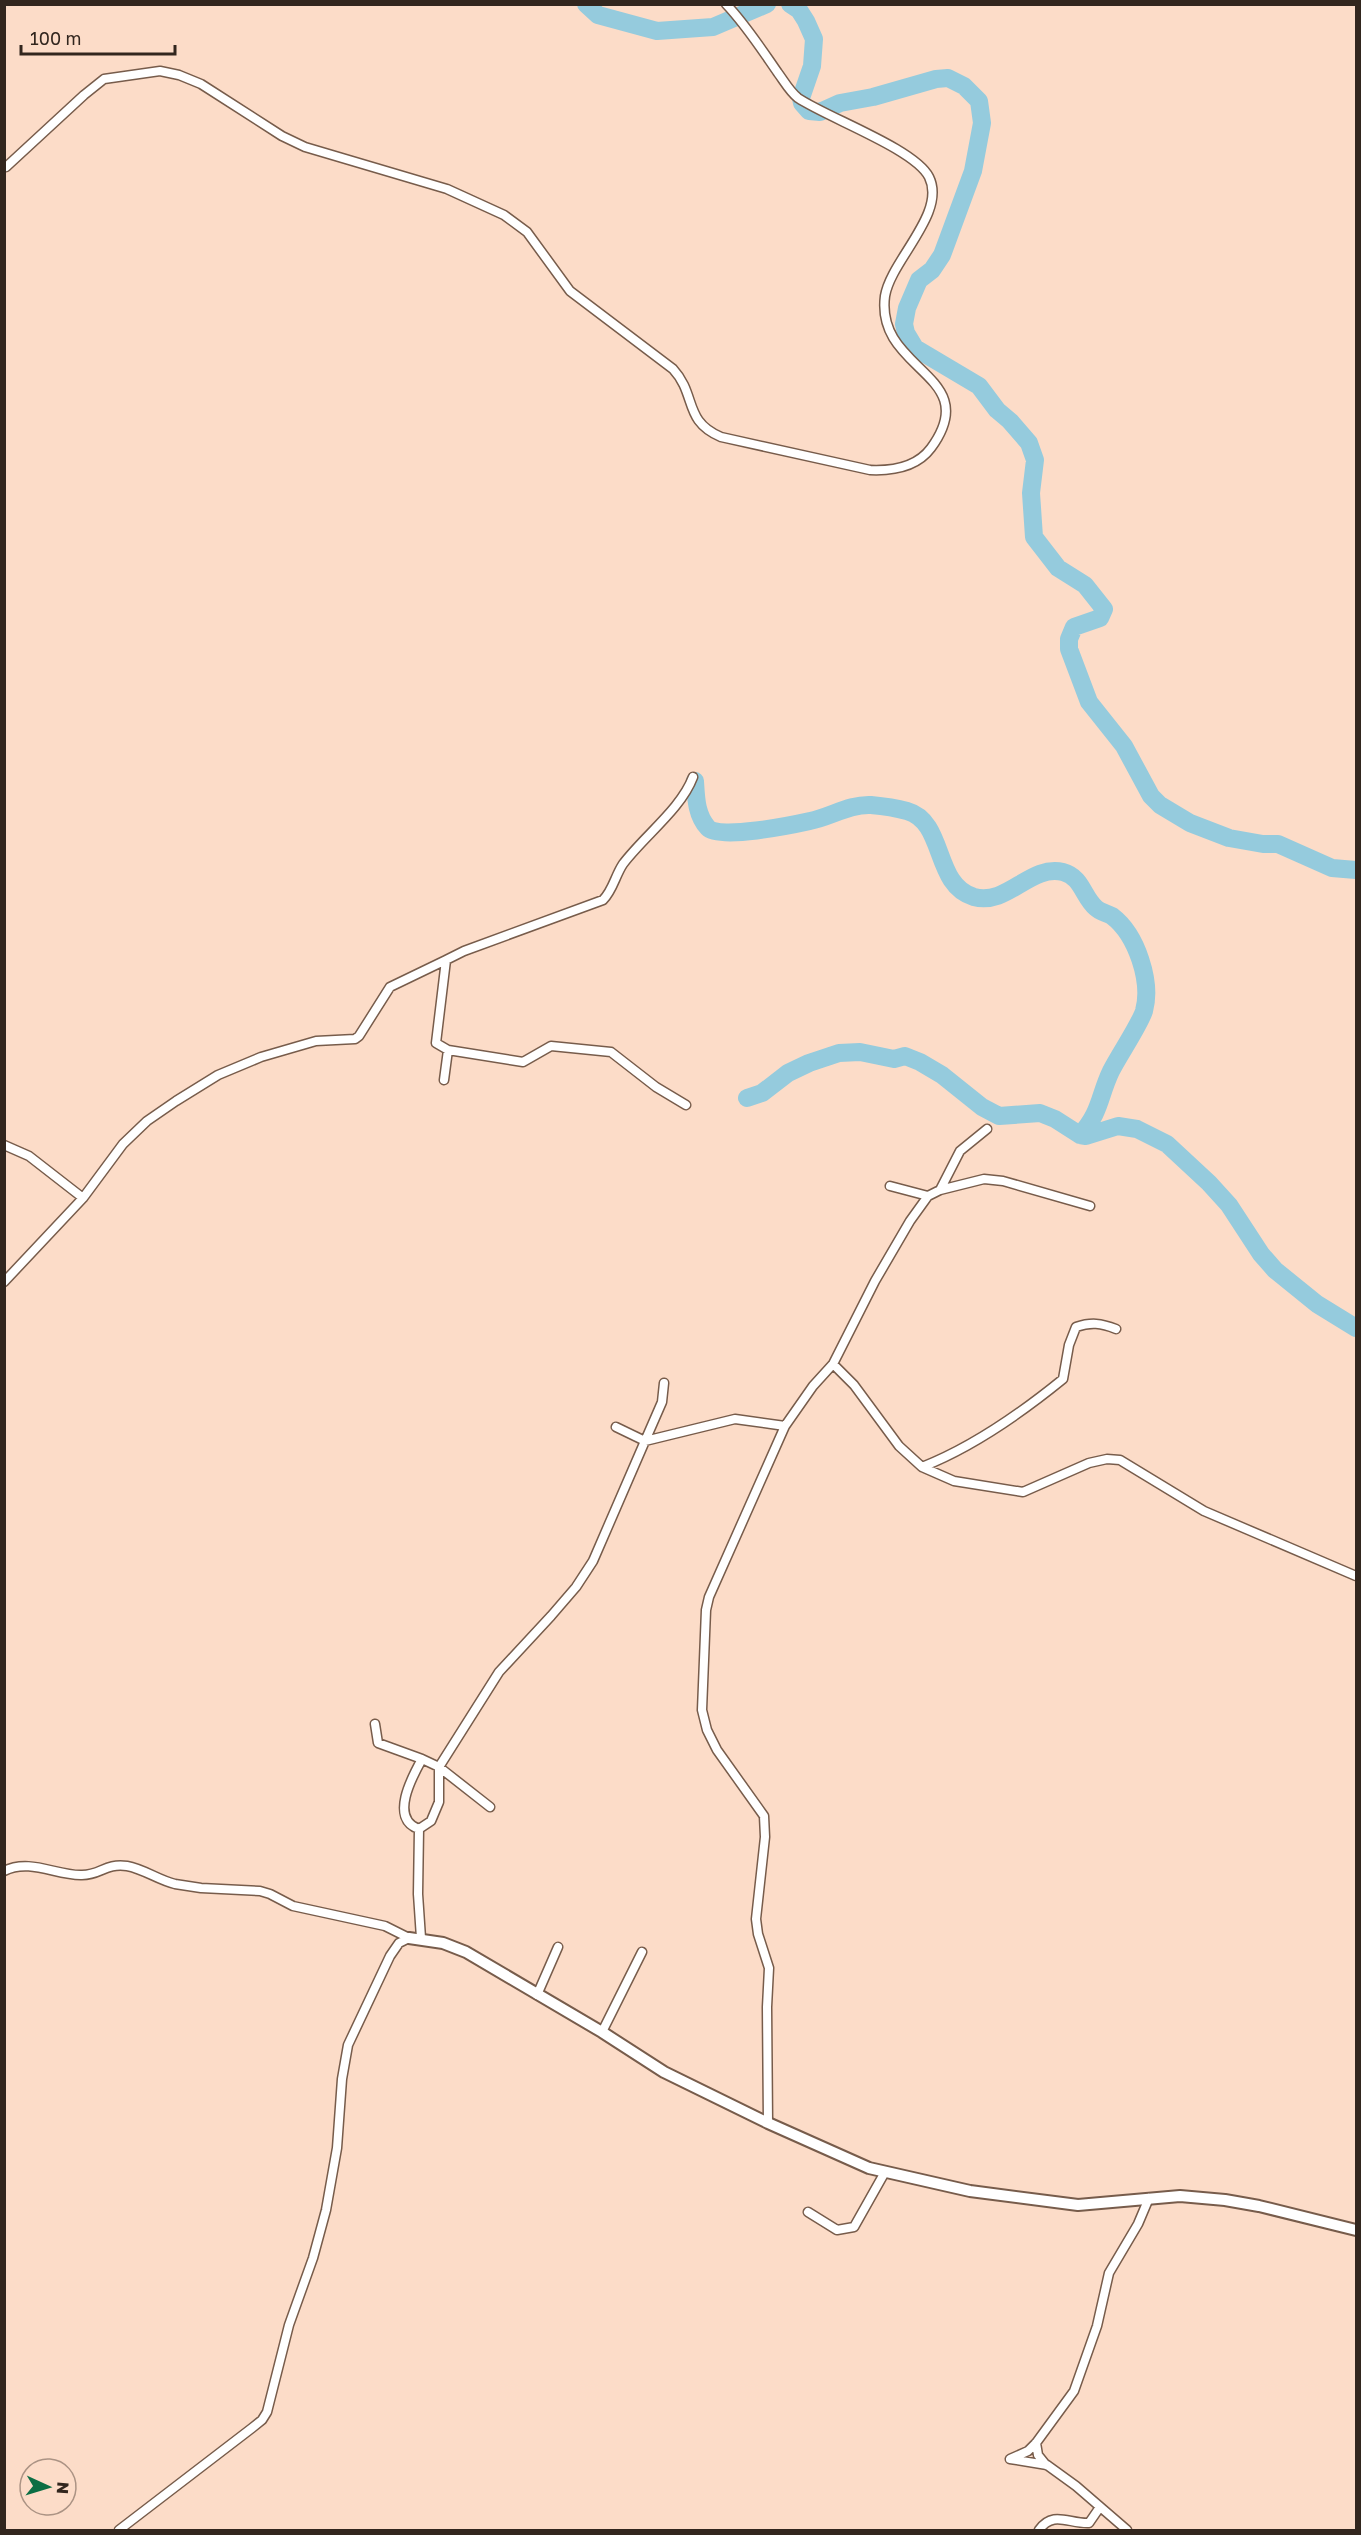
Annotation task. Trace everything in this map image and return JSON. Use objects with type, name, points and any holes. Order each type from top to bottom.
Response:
[{"type":"street","points":[[6,167],[84,94],[104,80],[159,71],[179,75],[201,84],[282,136],[305,147],[447,189],[480,202],[518,224],[527,232],[570,291],[603,314],[682,379],[698,422],[707,431],[722,437],[870,470],[888,471],[911,465],[928,452],[940,435],[946,417],[946,402],[940,388],[891,338],[885,318],[885,297],[891,274],[918,234],[933,194],[929,177],[910,156],[825,114],[795,96],[726,4]]},
{"type":"street","points":[[4,1282],[84,1198],[123,1144],[147,1121],[176,1101],[218,1075],[261,1057],[316,1041],[355,1039],[363,1033],[390,987],[464,951],[603,900],[611,890],[621,867],[686,793],[693,777]]},
{"type":"street","points":[[446,960],[436,1043],[439,1047],[523,1062],[551,1046],[611,1052],[656,1087],[686,1105]]},
{"type":"street","points":[[444,1080],[448,1050]]},
{"type":"street","points":[[940,1190],[960,1151],[987,1129]]},
{"type":"street","points":[[4,1145],[29,1156],[84,1198]]},
{"type":"street","points":[[768,2123],[769,1968],[758,1934],[756,1919],[765,1823],[759,1807],[717,1750],[707,1730],[702,1710],[706,1610],[710,1597],[785,1426],[813,1386],[833,1364],[875,1281],[928,1196],[940,1190],[984,1179],[1003,1181],[1090,1206]]},
{"type":"street","points":[[890,1186],[928,1196]]},
{"type":"street","points":[[922,1467],[944,1458],[989,1433],[1063,1379],[1069,1345],[1076,1327],[1088,1323],[1102,1323],[1116,1329]]},
{"type":"street","points":[[833,1364],[854,1385],[899,1446],[922,1467],[954,1482],[1023,1492],[1089,1463],[1107,1459],[1120,1460],[1204,1511],[1356,1576]]},
{"type":"street","points":[[419,1829],[431,1821],[439,1802],[439,1767],[499,1671],[557,1609],[593,1561],[662,1402],[664,1383]]},
{"type":"street","points":[[616,1427],[645,1441],[735,1419],[785,1426]]},
{"type":"street","points":[[375,1724],[378,1743],[439,1767],[490,1807]]},
{"type":"street","points":[[419,1829],[409,1824],[407,1820],[405,1797],[408,1785],[422,1759]]},
{"type":"street","points":[[419,1829],[418,1887],[421,1938]]},
{"type":"street","points":[[4,1871],[20,1867],[39,1867],[79,1876],[95,1873],[108,1866],[129,1867],[160,1881],[175,1884],[270,1894],[293,1906],[385,1926],[409,1938]]},
{"type":"street","points":[[119,2530],[252,2428],[262,2420],[267,2412],[289,2325],[313,2258],[326,2210],[337,2148],[342,2079],[348,2045],[390,1956],[399,1943],[409,1938],[443,1943],[466,1952],[602,2032],[664,2072],[847,2160],[885,2172],[970,2191],[1078,2205],[1180,2196],[1225,2200],[1356,2230]]},
{"type":"street","points":[[537,1995],[558,1947]]},
{"type":"street","points":[[602,2032],[642,1952]]},
{"type":"street","points":[[808,2212],[837,2230],[854,2227],[885,2172]]},
{"type":"street","points":[[1047,2465],[1010,2459],[1028,2451],[1036,2443],[1074,2391],[1097,2326],[1108,2273],[1138,2224],[1149,2198]]},
{"type":"street","points":[[1036,2443],[1038,2455],[1047,2465],[1127,2530]]},
{"type":"street","points":[[1039,2530],[1045,2522],[1052,2519],[1089,2523],[1100,2506]]},
{"type":"waterway","points":[[586,4],[598,15],[657,31],[713,27],[767,4]]},
{"type":"waterway","points":[[790,4],[799,10],[814,39],[812,66],[801,98],[809,111],[820,112],[840,103],[948,78],[964,86],[979,101],[982,123],[973,171],[942,255],[932,270],[919,280],[907,308],[904,324],[906,333],[915,348],[979,386],[997,410],[1029,443],[1035,460],[1031,493],[1034,537],[1058,568],[1085,585],[1104,609],[1100,618],[1074,627],[1069,639],[1069,649],[1089,702],[1124,746],[1151,796],[1160,805],[1190,823],[1229,838],[1263,844],[1278,844],[1332,868],[1356,870]]},
{"type":"waterway","points":[[695,781],[697,806],[701,817],[708,828],[715,831],[726,833],[773,828],[818,819],[863,805],[880,806],[907,811],[919,817],[935,840],[952,880],[961,890],[974,897],[998,896],[1029,879],[1051,871],[1063,872],[1074,878],[1092,904],[1099,911],[1112,916],[1129,935],[1140,960],[1146,987],[1144,1011],[1111,1071],[1092,1119],[1080,1135]]},
{"type":"waterway","points":[[747,1098],[762,1093],[788,1073],[809,1063],[839,1053],[860,1052],[894,1059],[905,1056],[920,1062],[942,1075],[982,1107],[999,1116],[1040,1113],[1086,1136],[1118,1126],[1137,1129],[1167,1144],[1209,1183],[1229,1205],[1261,1254],[1275,1270],[1317,1304],[1356,1328]]}]
